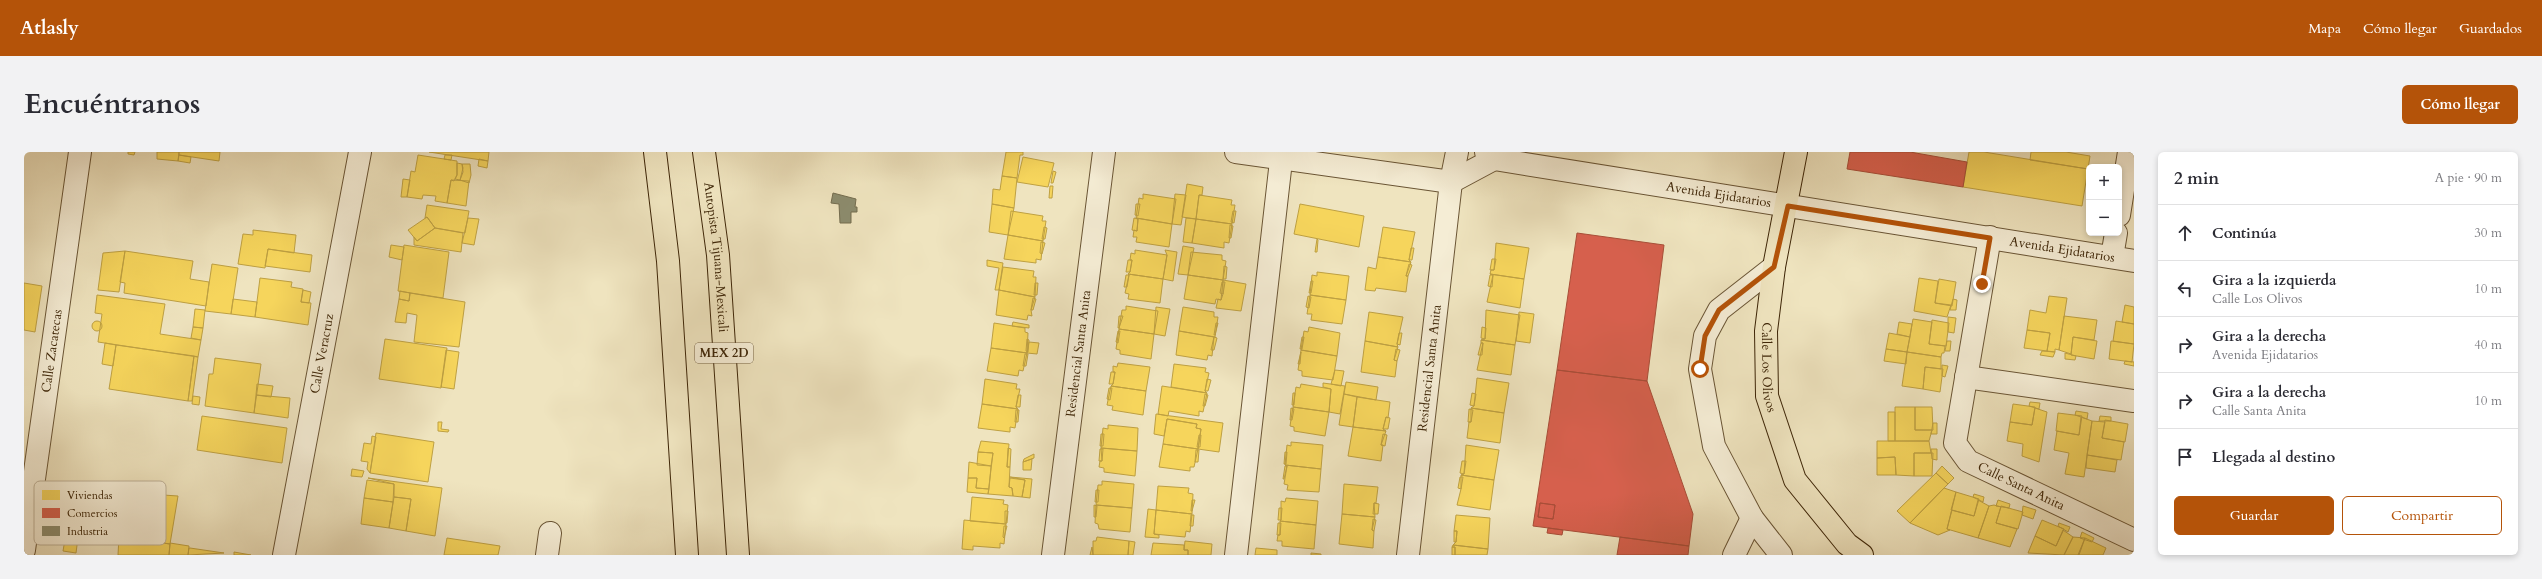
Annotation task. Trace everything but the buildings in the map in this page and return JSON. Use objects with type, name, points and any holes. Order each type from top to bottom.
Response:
[{"type":"main road","name":"MEX 2D","points":[[655,152],[668,261],[687,555]]},
{"type":"main road","name":"Autopista Tijuana-Mexicali","points":[[704,152],[718,256],[738,555]]},
{"type":"main road","name":"Calle Los Olivos","points":[[1796,152],[1788,206],[1774,267],[1766,331],[1767,396],[1794,480],[1847,544],[1862,555]]},
{"type":"street","name":"Calle Zacatecas","points":[[24,550],[80,152]]},
{"type":"street","name":"Calle Veracruz","points":[[284,555],[360,152]]},
{"type":"street","name":"Residencial Santa Anita","points":[[1053,555],[1104,152]]},
{"type":"street","points":[[1236,152],[1282,155],[1451,182]]},
{"type":"street","name":"Residencial Santa Anita","points":[[1408,555],[1451,182],[1457,152]]},
{"type":"street","points":[[2121,200],[2129,152]]},
{"type":"street","points":[[1236,555],[1282,155]]},
{"type":"street","name":"Avenida Ejidatarios","points":[[1451,182],[1490,156],[1788,206],[2134,261]]},
{"type":"street","points":[[2112,257],[2116,236]]},
{"type":"street","name":"Calle Santa Anita","points":[[1990,238],[1955,444],[1968,462],[2134,540]]},
{"type":"street","points":[[1774,267],[1719,310],[1705,336],[1700,369],[1714,446],[1752,518],[1781,555]]},
{"type":"street","points":[[1966,376],[2134,401]]},
{"type":"street","points":[[1734,555],[1752,518]]},
{"type":"street","points":[[547,555],[550,533]]},
{"type":"route","points":[[1700,369],[1705,336],[1719,310],[1774,267],[1788,206],[1990,238],[1982,284]]}]
